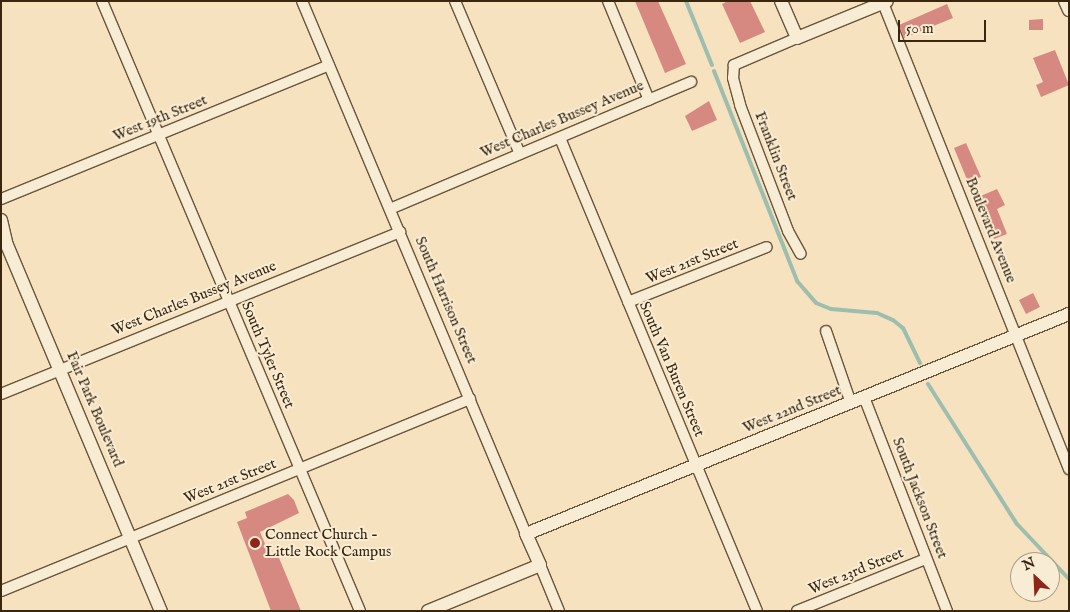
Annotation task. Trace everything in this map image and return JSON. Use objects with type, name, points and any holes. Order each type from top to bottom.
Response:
[{"type":"street","name":"South Tyler Street","points":[[102,1],[360,611]]},
{"type":"street","name":"South Harrison Street","points":[[302,1],[559,611]]},
{"type":"street","points":[[455,1],[520,154]]},
{"type":"street","points":[[608,1],[649,100]]},
{"type":"street","points":[[781,1],[797,38],[885,2]]},
{"type":"street","points":[[1065,1],[1069,10]]},
{"type":"street","name":"Boulevard Avenue","points":[[885,2],[1069,469]]},
{"type":"street","name":"Franklin Street","points":[[797,38],[734,65],[735,88],[740,105],[788,231],[801,254]]},
{"type":"street","name":"West 19th Street","points":[[1,199],[329,65]]},
{"type":"street","name":"West Charles Bussey Avenue","points":[[390,209],[691,82]]},
{"type":"street","name":"South Van Buren Street","points":[[560,138],[757,611]]},
{"type":"street","name":"Fair Park Boulevard","points":[[1,220],[8,245],[161,611]]},
{"type":"street","name":"West Charles Bussey Avenue","points":[[1,394],[400,232]]},
{"type":"street","name":"West 21st Street","points":[[628,302],[767,247]]},
{"type":"street","name":"West 22nd Street","points":[[526,534],[1069,314]]},
{"type":"street","points":[[826,331],[851,403]]},
{"type":"street","name":"South Jackson Street","points":[[864,397],[947,611]]},
{"type":"street","name":"West 21st Street","points":[[1,591],[470,399]]},
{"type":"street","name":"West 23rd Street","points":[[797,611],[926,559]]},
{"type":"street","points":[[428,611],[540,565]]},
{"type":"building","points":[[635,1],[658,1],[686,64],[665,73]]},
{"type":"building","points":[[728,1],[750,1],[765,32],[740,43],[722,4]]},
{"type":"building","points":[[947,4],[953,18],[904,38],[899,25]]},
{"type":"building","points":[[1043,19],[1043,30],[1029,30],[1029,20]]},
{"type":"building","points":[[1055,50],[1069,85],[1041,97],[1036,85],[1043,82],[1033,58]]},
{"type":"building","points":[[709,101],[717,120],[692,131],[685,116]]},
{"type":"building","points":[[966,143],[981,177],[968,182],[954,148]]},
{"type":"building","points":[[997,189],[1005,205],[997,209],[1007,234],[994,239],[976,198]]},
{"type":"building","points":[[1033,293],[1040,307],[1026,314],[1019,300]]},
{"type":"building","name":"Connect Church - Little Rock Campus","points":[[288,494],[294,500],[299,513],[260,532],[270,556],[277,553],[301,611],[271,611],[237,522],[247,518],[245,512]]},
{"type":"waterway","points":[[686,1],[712,65]]},
{"type":"waterway","points":[[714,71],[797,281],[816,303],[831,309],[877,313],[893,320],[903,328],[920,363]]},
{"type":"waterway","points":[[928,384],[1017,524],[1069,579]]},
{"type":"place","name":"Connect Church - Little Rock Campus","points":[[255,543]]}]
